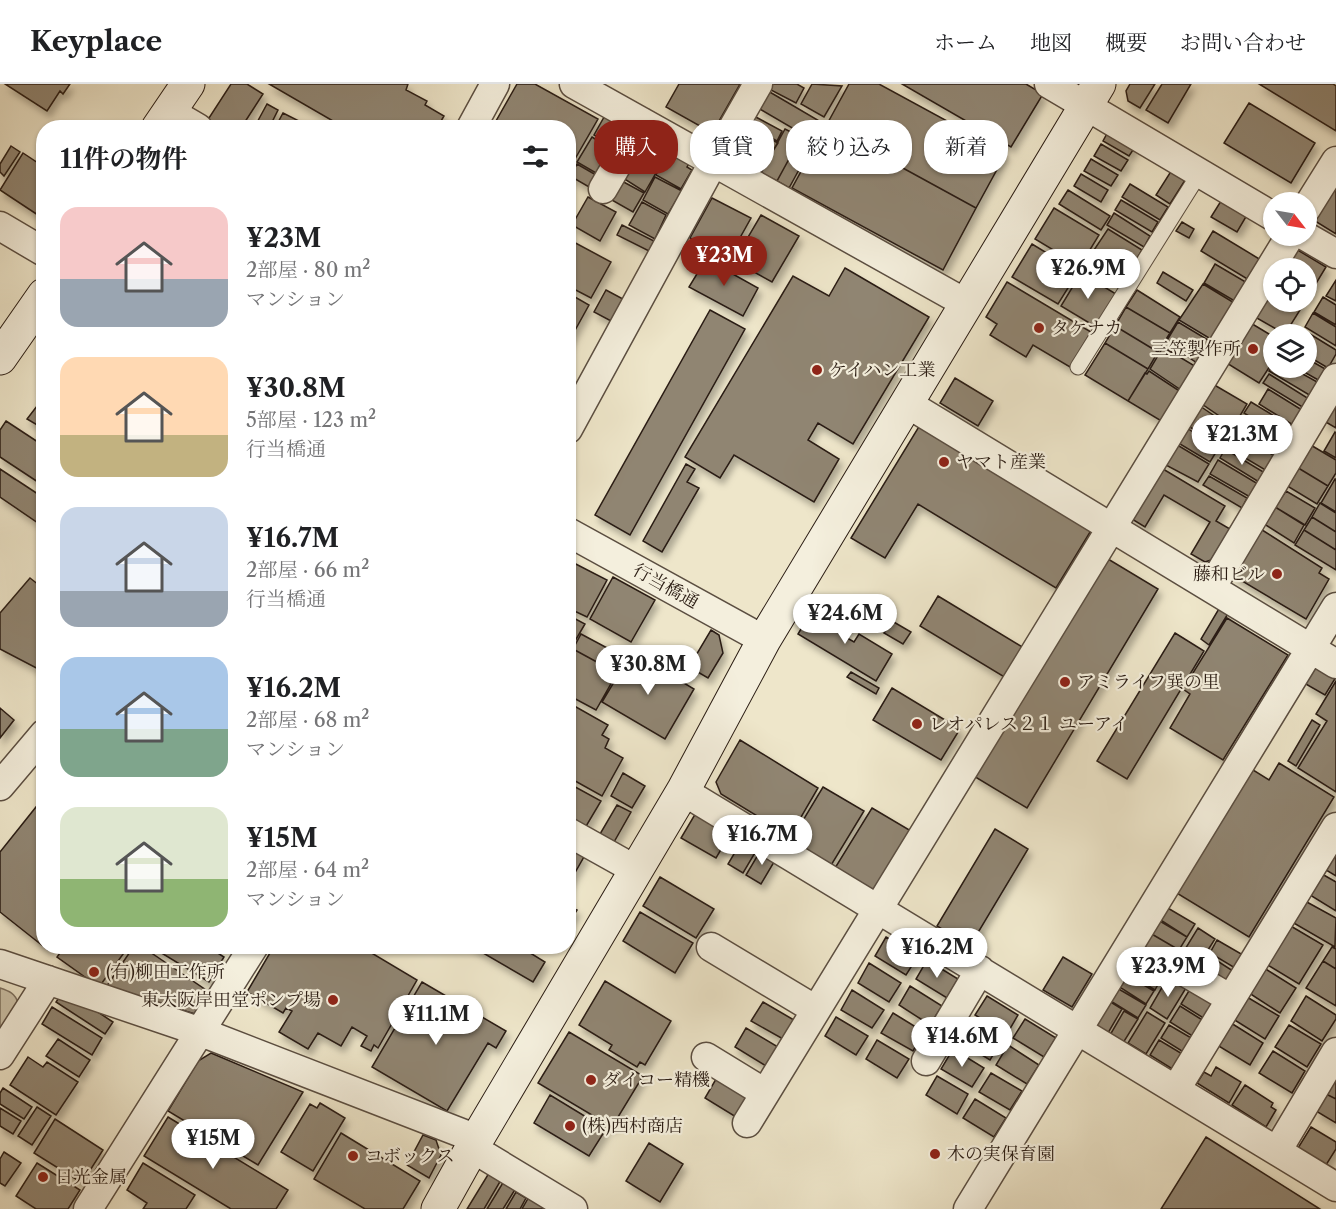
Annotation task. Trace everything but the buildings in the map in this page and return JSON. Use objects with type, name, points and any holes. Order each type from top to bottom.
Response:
[{"type":"street","points":[[164,119],[188,84]]},
{"type":"street","points":[[475,120],[495,84]]},
{"type":"street","points":[[574,84],[638,120]]},
{"type":"street","points":[[737,120],[758,84]]},
{"type":"street","points":[[1049,84],[1092,95],[1199,174],[1263,211]]},
{"type":"street","points":[[438,1209],[683,791],[765,640],[1092,95]]},
{"type":"street","points":[[1317,192],[1336,161]]},
{"type":"street","points":[[603,189],[612,174]]},
{"type":"street","points":[[576,414],[707,174]]},
{"type":"street","points":[[737,174],[967,304]]},
{"type":"street","points":[[0,226],[36,247]]},
{"type":"street","points":[[1317,243],[1336,254]]},
{"type":"street","points":[[747,1123],[1284,246]]},
{"type":"street","points":[[0,358],[36,306]]},
{"type":"street","points":[[1211,588],[1336,378]]},
{"type":"street","points":[[908,404],[1336,664]]},
{"type":"street","name":"行当橋通","points":[[576,536],[765,640]]},
{"type":"street","points":[[968,1209],[1336,608]]},
{"type":"street","points":[[0,786],[36,743]]},
{"type":"street","points":[[683,791],[1336,1187]]},
{"type":"street","points":[[1176,1089],[1336,827]]},
{"type":"street","points":[[576,836],[636,870]]},
{"type":"street","points":[[711,946],[816,1010]]},
{"type":"street","points":[[88,1209],[249,954]]},
{"type":"street","points":[[0,964],[201,1032],[475,1144],[573,1209]]},
{"type":"street","points":[[1173,965],[1231,999]]},
{"type":"street","points":[[926,1061],[980,970]]},
{"type":"street","points":[[0,1055],[48,980]]},
{"type":"street","points":[[1276,1151],[1336,1052]]},
{"type":"street","points":[[706,1057],[765,1093]]},
{"type":"lane","points":[[1078,367],[1199,174]]},
{"type":"shaded area","points":[[0,988],[11,993],[18,1003],[0,1033]]},
{"type":"place","name":"タケナカ","points":[[1039,328]]},
{"type":"place","name":"三笠製作所","points":[[1253,349]]},
{"type":"place","name":"ケイハン工業","points":[[817,370]]},
{"type":"place","name":"ヤマト産業","points":[[944,462]]},
{"type":"place","name":"藤和ビル","points":[[1277,574]]},
{"type":"place","name":"アミライフ巽の里","points":[[1065,682]]},
{"type":"place","name":"レオパレス２１ ユーアイ","points":[[917,724]]},
{"type":"place","name":"(有)柳田工作所","points":[[94,972]]},
{"type":"place","name":"東大阪岸田堂ポンプ場","points":[[333,1000]]},
{"type":"place","name":"ダイコー精機","points":[[591,1080]]},
{"type":"place","name":"(株)西村商店","points":[[570,1126]]},
{"type":"place","name":"木の実保育園","points":[[935,1154]]},
{"type":"place","name":"コボックス","points":[[353,1156]]},
{"type":"place","name":"日光金属","points":[[43,1177]]}]
